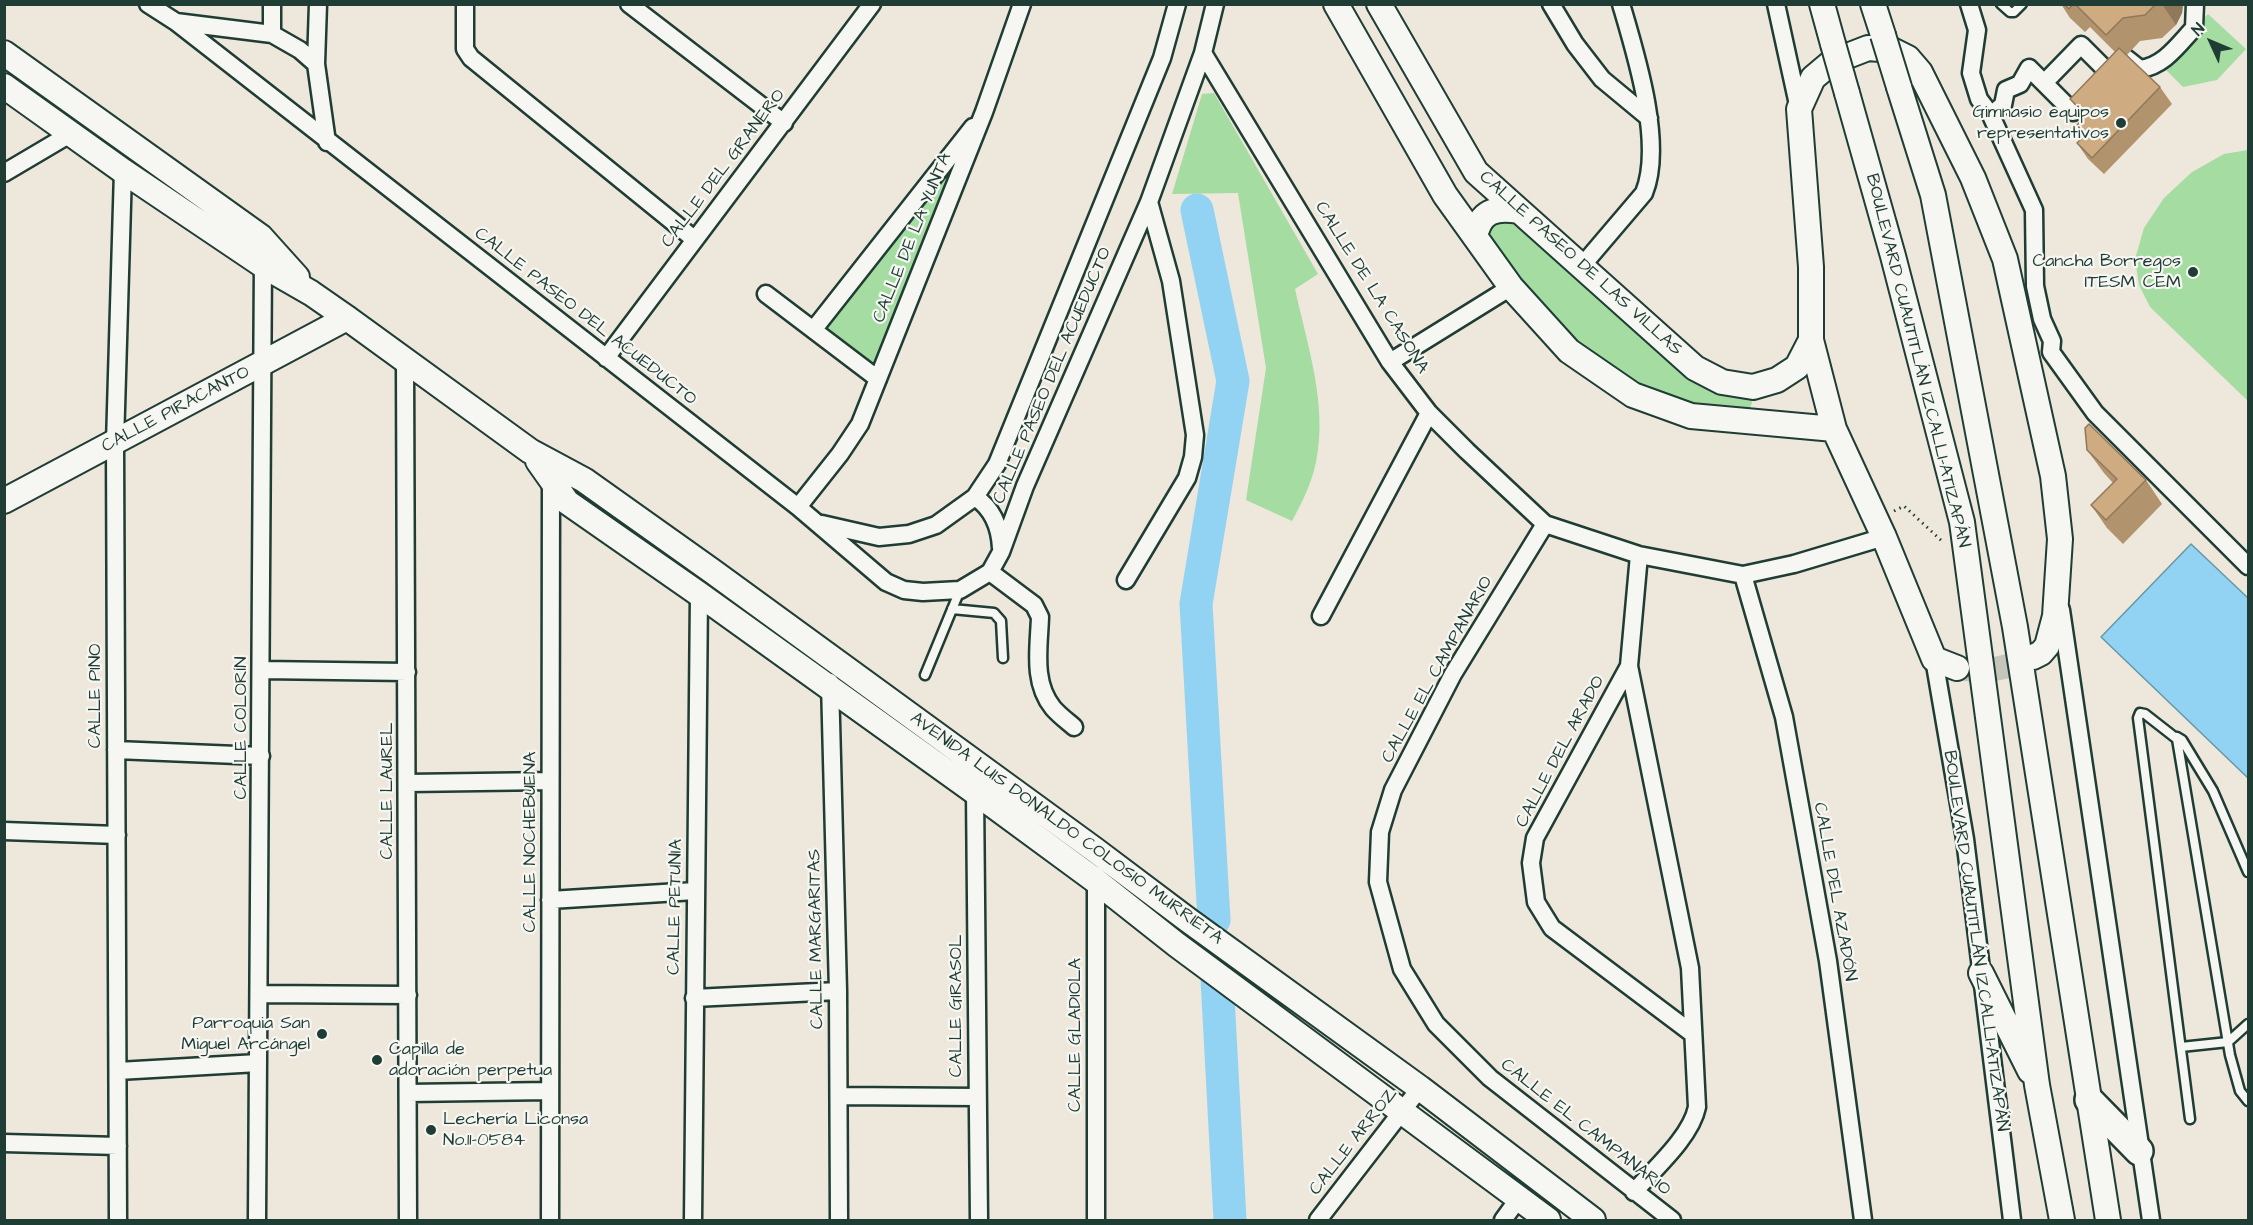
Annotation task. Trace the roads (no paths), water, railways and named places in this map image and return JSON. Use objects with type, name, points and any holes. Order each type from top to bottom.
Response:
[{"type":"main road","points":[[2089,1100],[2139,1151]]},
{"type":"street","name":"CALLE PASEO DEL ACUEDUCTO","points":[[148,4],[176,22],[798,507],[886,582],[904,590],[923,592],[960,590],[990,572],[1001,552],[1029,475],[1149,202],[1203,53],[1215,4]]},
{"type":"street","points":[[272,4],[272,34]]},
{"type":"street","points":[[318,4],[316,64],[327,142]]},
{"type":"street","points":[[465,4],[465,49],[471,58],[694,239]]},
{"type":"street","points":[[629,4],[784,123]]},
{"type":"street","name":"CALLE DE LA YUNTA","points":[[798,507],[840,454],[860,424],[984,112],[1022,4]]},
{"type":"street","name":"CALLE PASEO DEL ACUEDUCTO","points":[[818,523],[879,537],[909,534],[936,525],[975,497],[1002,453],[1162,58],[1177,4]]},
{"type":"street","points":[[1336,4],[1445,195],[1510,287],[1569,351],[1633,395],[1691,416],[1834,429]]},
{"type":"street","name":"CALLE PASEO DE LAS VILLAS","points":[[1379,4],[1476,172],[1695,368],[1722,382],[1753,387],[1777,380],[1797,367],[1811,340]]},
{"type":"street","points":[[1551,4],[1575,44],[1602,79],[1649,118]]},
{"type":"street","points":[[1581,267],[1644,193],[1650,178],[1649,118],[1637,58],[1621,4]]},
{"type":"street","name":"BOULEVARD CUAUTITLÁN IZCALLI-ATIZAPÁN","points":[[1776,4],[1799,109],[1811,267],[1811,340],[1834,429],[1881,530],[1934,659],[1965,839],[2012,1221]]},
{"type":"street","name":"BOULEVARD CUAUTITLÁN IZCALLI-ATIZAPÁN","points":[[1822,4],[1893,256],[1962,522],[2037,1084],[2062,1221]]},
{"type":"street","name":"BOULEVARD CUAUTITLÁN IZCALLI-ATIZAPÁN","points":[[1873,4],[1933,195],[2015,627],[2108,1221]]},
{"type":"street","points":[[1969,4],[1977,30],[1971,73],[1978,99],[1991,115],[2001,107],[2006,90],[2020,84],[2029,68],[2073,112],[2127,57],[2140,69],[2152,68],[2162,62],[2194,28],[2195,4]]},
{"type":"street","name":"CALLE DEL GRANERO","points":[[606,358],[784,123],[868,6]]},
{"type":"street","name":"CALLE PASEO DEL ACUEDUCTO","points":[[176,22],[272,34],[300,50],[316,64]]},
{"type":"street","points":[[2044,83],[2081,45],[2110,74]]},
{"type":"street","points":[[1799,109],[1813,78],[1832,62],[1868,48],[1892,50],[1908,58],[1920,72],[1973,178],[2005,259],[2054,476],[2060,539],[2055,616],[2047,646],[2033,657]]},
{"type":"street","name":"AVENIDA LUIS DONALDO COLOSIO MURRIETA","points":[[4,53],[261,237],[311,293]]},
{"type":"street","name":"CALLE DE LA CASONA","points":[[1203,53],[1390,362],[1429,413],[1545,524],[1639,555],[1743,575],[1794,564],[1881,530]]},
{"type":"street","name":"AVENIDA LUIS DONALDO COLOSIO MURRIETA","points":[[4,86],[123,171],[264,266],[311,293],[530,451],[551,471],[567,502],[975,792],[1548,1221]]},
{"type":"street","points":[[1989,111],[2034,210],[2036,286],[2042,319],[2052,341],[2050,352],[2095,413],[2248,566]]},
{"type":"street","name":"CALLE DE LA YUNTA","points":[[814,329],[984,112]]},
{"type":"street","points":[[4,173],[70,134]]},
{"type":"street","name":"CALLE PINO","points":[[118,1221],[114,443],[123,171]]},
{"type":"street","points":[[1126,580],[1187,478],[1193,457],[1195,435],[1171,280],[1149,202]]},
{"type":"street","points":[[1475,237],[1480,222],[1492,212],[1500,209],[1519,211]]},
{"type":"street","name":"CALLE COLORÍN","points":[[256,1221],[262,670],[264,266],[261,237]]},
{"type":"street","points":[[1390,362],[1510,287]]},
{"type":"street","points":[[766,294],[878,379]]},
{"type":"street","name":"CALLE PIRACANTO","points":[[4,501],[347,318]]},
{"type":"street","name":"CALLE LAUREL","points":[[405,362],[408,1221]]},
{"type":"street","points":[[1931,403],[1938,392],[1948,384],[1958,384],[1964,388],[1972,402]]},
{"type":"street","points":[[1751,423],[1759,403],[1753,387]]},
{"type":"street","points":[[1322,616],[1429,413]]},
{"type":"street","name":"AVENIDA LUIS DONALDO COLOSIO MURRIETA","points":[[551,471],[584,480],[831,656],[1420,1088],[1593,1221]]},
{"type":"street","name":"CALLE NOCHEBUENA","points":[[550,1221],[551,471]]},
{"type":"street","points":[[975,497],[984,503],[995,519],[1000,534],[1001,552]]},
{"type":"street","name":"CALLE EL CAMPANARIO","points":[[1545,524],[1453,674],[1393,790],[1380,832],[1378,882],[1402,969],[1436,1024],[1490,1078],[1672,1221]]},
{"type":"street","name":"CALLE DEL ARADO","points":[[1634,1192],[1694,1120],[1697,1107],[1690,968],[1629,666],[1639,555]]},
{"type":"street","points":[[990,572],[1034,604],[1038,610],[1040,617],[1039,678],[1044,693],[1054,709],[1074,727]]},
{"type":"street","name":"CALLE DEL AZADÓN","points":[[1743,575],[1784,717],[1828,961],[1863,1221]]},
{"type":"street","points":[[2056,581],[2151,1221]]},
{"type":"street","name":"CALLE PETUNIA","points":[[693,1221],[699,594]]},
{"type":"street","name":"CALLE MARGARITAS","points":[[831,656],[838,991],[839,1221]]},
{"type":"street","points":[[1934,659],[1958,668]]},
{"type":"street","name":"CALLE DEL ARADO","points":[[1629,666],[1535,838],[1531,863],[1536,902],[1552,928],[1693,1034]]},
{"type":"street","points":[[262,670],[407,672]]},
{"type":"street","points":[[116,750],[261,756]]},
{"type":"street","points":[[408,783],[550,781]]},
{"type":"street","name":"CALLE GIRASOL","points":[[975,792],[979,1221]]},
{"type":"street","points":[[4,831],[117,835]]},
{"type":"street","name":"CALLE GLADIOLA","points":[[1095,850],[1096,1221]]},
{"type":"street","points":[[550,900],[695,891]]},
{"type":"street","points":[[1177,945],[1188,920]]},
{"type":"street","points":[[1981,974],[2037,1084]]},
{"type":"street","points":[[694,998],[838,991]]},
{"type":"street","points":[[259,994],[408,995]]},
{"type":"street","points":[[117,1071],[258,1063]]},
{"type":"street","name":"CALLE ARROZ","points":[[1318,1221],[1420,1088]]},
{"type":"street","points":[[408,1093],[550,1091]]},
{"type":"street","points":[[839,1096],[977,1097]]},
{"type":"street","points":[[4,1143],[118,1146]]},
{"type":"street","points":[[1503,1221],[1519,1198]]},
{"type":"lane","points":[[2001,4],[2010,12],[2014,12],[2022,4]]},
{"type":"lane","points":[[925,675],[960,590]]},
{"type":"lane","points":[[952,609],[999,616],[1004,658]]},
{"type":"lane","points":[[2190,1119],[2139,715],[2145,714],[2182,740],[2213,791],[2248,872]]},
{"type":"lane","points":[[2176,737],[2228,1042],[2240,1091],[2248,1101]]},
{"type":"lane","points":[[2181,1047],[2228,1042],[2248,1024]]},
{"type":"water","points":[[2191,544],[2248,598],[2248,778],[2101,637]]},
{"type":"waterway","points":[[1197,210],[1233,381],[1196,604],[1214,920]]},
{"type":"waterway","points":[[1216,960],[1230,1220]]},
{"type":"tunnel","points":[[1957,668],[1978,670],[1996,668],[2033,657]]},
{"type":"place","name":"Gimnasio equipos representativos","points":[[2121,123]]},
{"type":"place","name":"Cancha Borregos ITESM CEM","points":[[2193,272]]},
{"type":"place","name":"Parroquia San Miguel Arcángel","points":[[322,1034]]},
{"type":"place","name":"Capilla de adoración perpetua","points":[[377,1060]]},
{"type":"place","name":"Lechería Liconsa No.11-0584","points":[[431,1130]]}]
